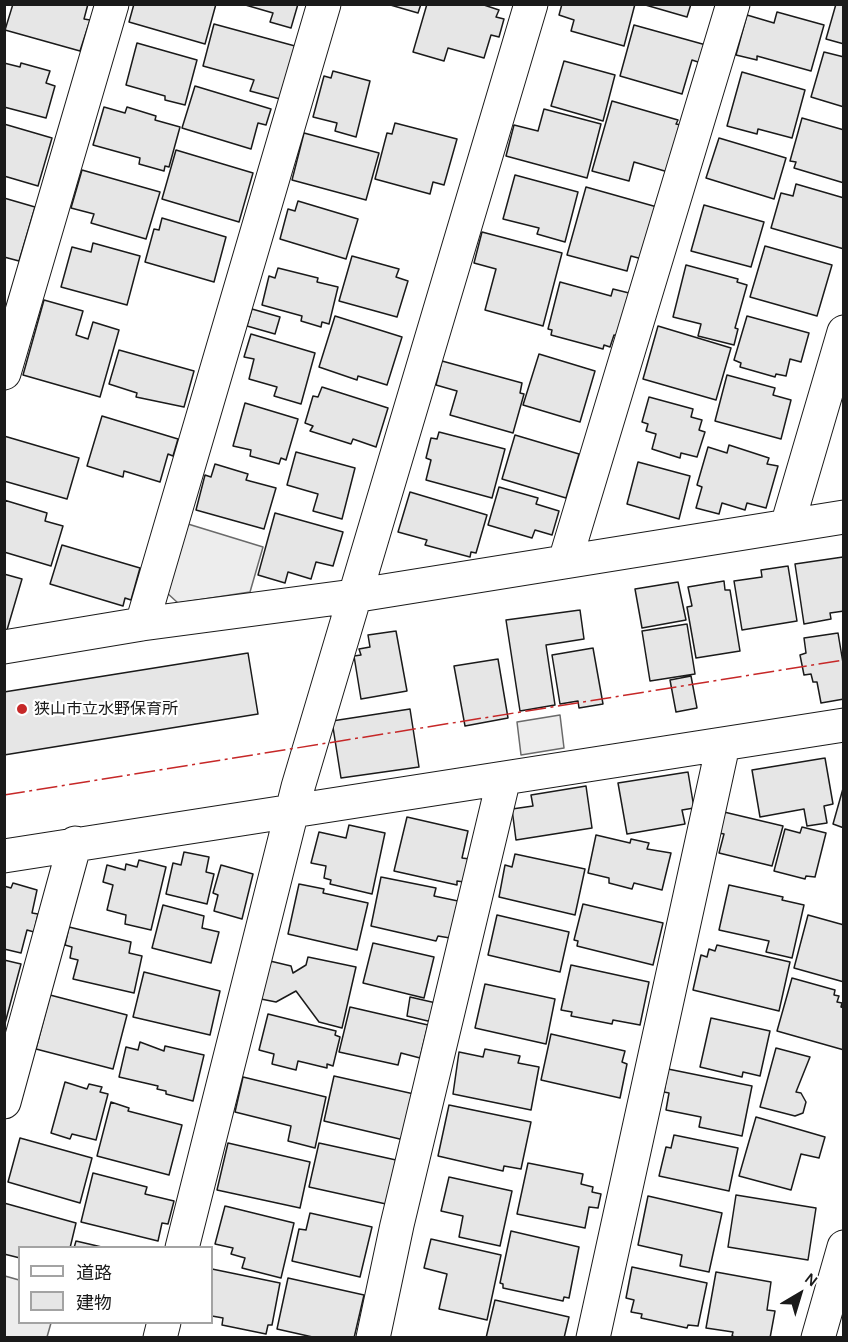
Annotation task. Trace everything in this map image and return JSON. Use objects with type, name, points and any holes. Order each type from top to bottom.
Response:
[{"type":"street","points":[[4,373],[112,4]]},
{"type":"street","points":[[142,624],[324,4]]},
{"type":"street","points":[[182,1246],[290,813],[531,4]]},
{"type":"street","points":[[565,561],[733,4]]},
{"type":"street","points":[[787,526],[843,332]]},
{"type":"street","points":[[4,647],[142,624],[353,596],[843,517]]},
{"type":"street","points":[[4,856],[75,843],[290,813],[723,745],[843,724]]},
{"type":"street","points":[[593,1338],[723,745]]},
{"type":"street","points":[[373,1338],[397,1225],[504,778]]},
{"type":"street","points":[[4,1102],[75,843]]},
{"type":"street","points":[[818,1338],[843,1247]]},
{"type":"shaded area","points":[[188,524],[263,547],[250,592],[178,603],[166,592]]},
{"type":"shaded area","points":[[560,715],[564,748],[521,755],[517,722]]},
{"type":"shaded area","points":[[5,1276],[18,1280],[18,1324],[51,1324],[47,1337],[5,1337]]},
{"type":"building","points":[[13,4],[88,4],[84,19],[90,20],[80,51],[5,30]]},
{"type":"building","points":[[134,4],[216,4],[205,44],[129,22]]},
{"type":"building","points":[[242,4],[298,4],[291,28],[270,22],[273,13]]},
{"type":"building","points":[[387,4],[421,4],[418,13]]},
{"type":"building","points":[[427,4],[481,4],[499,10],[496,17],[504,19],[499,37],[491,35],[484,58],[448,48],[444,61],[413,52]]},
{"type":"building","points":[[562,4],[635,4],[624,46],[571,31],[574,20],[559,15]]},
{"type":"building","points":[[642,4],[691,4],[687,17]]},
{"type":"building","points":[[836,4],[844,4],[844,44],[826,39]]},
{"type":"building","points":[[777,12],[824,25],[811,71],[757,56],[757,60],[736,55],[747,15],[774,23]]},
{"type":"building","points":[[214,24],[295,46],[280,99],[250,91],[254,80],[203,66]]},
{"type":"building","points":[[634,25],[706,45],[701,63],[692,60],[682,94],[620,76]]},
{"type":"building","points":[[137,43],[197,60],[185,105],[165,100],[165,96],[126,85]]},
{"type":"building","points":[[824,52],[844,57],[844,107],[811,97]]},
{"type":"building","points":[[564,61],[615,75],[603,121],[551,106]]},
{"type":"building","points":[[4,63],[20,67],[21,63],[50,71],[46,83],[55,86],[46,118],[4,107]]},
{"type":"building","points":[[333,71],[370,81],[356,137],[335,131],[337,123],[313,117],[324,76],[331,78]]},
{"type":"building","points":[[742,72],[805,90],[792,138],[758,129],[757,134],[727,126]]},
{"type":"building","points":[[195,86],[271,109],[266,125],[258,123],[251,149],[182,128]]},
{"type":"building","points":[[612,101],[678,120],[676,124],[681,125],[668,172],[634,162],[629,181],[592,171]]},
{"type":"building","points":[[104,107],[125,113],[127,107],[156,116],[155,120],[180,127],[169,167],[165,166],[164,171],[139,164],[140,158],[93,145]]},
{"type":"building","points":[[544,109],[601,124],[587,178],[506,156],[514,125],[538,131]]},
{"type":"building","points":[[802,118],[844,130],[844,183],[794,168],[796,162],[790,161]]},
{"type":"building","points":[[395,123],[457,139],[444,185],[433,182],[430,194],[375,179],[387,133],[392,134]]},
{"type":"building","points":[[4,124],[52,138],[38,186],[4,176]]},
{"type":"building","points":[[304,133],[379,153],[366,200],[292,180]]},
{"type":"building","points":[[719,138],[786,158],[774,199],[706,178]]},
{"type":"building","points":[[176,150],[253,173],[239,222],[162,199]]},
{"type":"building","points":[[82,170],[160,192],[146,239],[91,223],[94,214],[71,208]]},
{"type":"building","points":[[515,175],[578,192],[565,242],[537,234],[539,228],[503,219]]},
{"type":"building","points":[[796,184],[844,198],[844,249],[771,228],[781,193],[793,196]]},
{"type":"building","points":[[586,187],[657,207],[642,259],[631,256],[627,271],[567,255]]},
{"type":"building","points":[[4,198],[35,207],[19,261],[4,257]]},
{"type":"building","points":[[298,201],[358,219],[346,259],[280,239],[288,209],[295,211]]},
{"type":"building","points":[[704,205],[764,222],[751,267],[691,251]]},
{"type":"building","points":[[162,218],[226,237],[214,282],[145,262],[154,229],[159,230]]},
{"type":"building","points":[[482,232],[562,253],[543,326],[485,310],[496,269],[474,263]]},
{"type":"building","points":[[93,243],[140,256],[127,305],[61,287],[72,247],[91,252]]},
{"type":"building","points":[[765,246],[832,265],[817,316],[750,297]]},
{"type":"building","points":[[352,256],[399,269],[396,277],[408,281],[397,317],[339,301]]},
{"type":"building","points":[[686,265],[738,279],[737,282],[747,285],[735,328],[738,329],[734,345],[698,336],[701,324],[673,317]]},
{"type":"building","points":[[278,268],[318,278],[317,282],[338,287],[329,324],[322,322],[321,327],[301,321],[302,316],[262,305],[269,276],[275,278]]},
{"type":"building","points":[[560,282],[611,296],[613,289],[629,293],[617,336],[614,335],[610,347],[604,345],[603,349],[551,335],[552,330],[548,329]]},
{"type":"building","points":[[44,300],[83,311],[76,335],[88,339],[93,322],[119,330],[100,397],[23,375]]},
{"type":"building","points":[[252,309],[280,317],[275,334],[247,326]]},
{"type":"building","points":[[335,316],[402,337],[387,385],[358,376],[357,380],[319,367]]},
{"type":"building","points":[[747,316],[809,333],[801,362],[790,359],[786,376],[776,374],[775,377],[740,367],[741,363],[734,360]]},
{"type":"building","points":[[658,326],[731,348],[716,400],[643,379]]},
{"type":"building","points":[[251,334],[315,353],[301,404],[274,396],[277,387],[249,379],[254,359],[244,357]]},
{"type":"building","points":[[119,350],[194,371],[184,407],[136,397],[137,393],[109,384]]},
{"type":"building","points":[[539,354],[595,371],[580,422],[523,405]]},
{"type":"building","points":[[442,361],[522,383],[520,393],[524,394],[513,433],[450,415],[457,391],[436,385]]},
{"type":"building","points":[[727,375],[775,388],[773,395],[791,400],[781,439],[715,421]]},
{"type":"building","points":[[322,387],[388,408],[376,447],[353,439],[351,444],[310,431],[313,426],[305,423],[313,396],[318,397]]},
{"type":"building","points":[[649,397],[693,409],[691,417],[702,420],[699,430],[705,432],[697,457],[681,453],[680,458],[652,449],[656,434],[646,431],[648,424],[642,422]]},
{"type":"building","points":[[245,403],[298,419],[286,460],[281,458],[279,464],[250,456],[251,450],[233,446]]},
{"type":"building","points":[[102,416],[178,439],[173,456],[168,454],[160,482],[124,471],[123,477],[87,466]]},
{"type":"building","points":[[439,432],[505,449],[492,498],[426,480],[431,460],[426,458],[431,438],[437,439]]},
{"type":"building","points":[[515,435],[579,454],[566,498],[502,479]]},
{"type":"building","points":[[4,436],[79,458],[67,499],[4,481]]},
{"type":"building","points":[[729,445],[769,458],[767,464],[778,466],[766,508],[747,503],[745,510],[722,503],[719,514],[696,508],[702,487],[697,485],[708,447],[727,453]]},
{"type":"building","points":[[296,452],[355,468],[342,519],[313,511],[318,494],[287,485]]},
{"type":"building","points":[[638,462],[690,476],[679,519],[627,504]]},
{"type":"building","points":[[215,464],[248,474],[246,480],[276,488],[264,529],[196,510],[205,475],[211,477]]},
{"type":"building","points":[[499,487],[538,498],[536,504],[559,511],[552,535],[535,530],[532,538],[488,525]]},
{"type":"building","points":[[410,492],[487,515],[476,553],[471,552],[470,557],[425,545],[427,540],[398,532]]},
{"type":"building","points":[[4,500],[47,513],[45,521],[63,526],[51,566],[4,552]]},
{"type":"building","points":[[275,513],[343,532],[333,566],[316,562],[311,579],[288,572],[285,583],[258,575]]},
{"type":"building","points":[[62,545],[140,568],[131,600],[125,598],[123,606],[50,584]]},
{"type":"building","points":[[843,557],[844,611],[830,613],[831,619],[804,624],[795,564]]},
{"type":"building","points":[[788,566],[797,621],[742,630],[734,581],[762,577],[761,570]]},
{"type":"building","points":[[4,574],[22,579],[7,630],[4,630]]},
{"type":"building","points":[[724,581],[725,590],[730,590],[740,651],[696,658],[687,607],[692,606],[688,587]]},
{"type":"building","points":[[678,582],[686,620],[642,628],[635,589]]},
{"type":"building","points":[[580,610],[584,639],[546,645],[555,705],[520,711],[506,620]]},
{"type":"building","points":[[687,624],[695,674],[650,681],[642,631]]},
{"type":"building","points":[[396,631],[407,691],[361,699],[354,656],[361,655],[359,649],[370,647],[368,635]]},
{"type":"building","points":[[838,633],[844,669],[844,699],[821,703],[817,682],[813,682],[811,674],[804,675],[800,655],[806,653],[804,638]]},
{"type":"building","points":[[593,648],[603,704],[579,708],[578,701],[560,704],[552,655]]},
{"type":"building","points":[[248,653],[258,714],[4,755],[4,692]]},
{"type":"building","points":[[498,659],[508,718],[465,726],[454,666]]},
{"type":"building","points":[[691,676],[697,708],[676,712],[670,680]]},
{"type":"building","points":[[410,709],[419,767],[341,778],[332,721]]},
{"type":"building","points":[[825,758],[833,804],[824,806],[827,823],[807,826],[804,809],[760,817],[752,770]]},
{"type":"building","points":[[688,772],[694,808],[682,810],[685,824],[627,834],[618,783]]},
{"type":"building","points":[[844,785],[844,828],[833,824]]},
{"type":"building","points":[[586,786],[592,828],[516,840],[512,809],[533,806],[531,795]]},
{"type":"building","points":[[724,812],[783,826],[772,866],[719,853],[724,834],[719,833]]},
{"type":"building","points":[[407,817],[468,831],[462,858],[470,859],[464,882],[457,881],[457,885],[394,871]]},
{"type":"building","points":[[349,825],[385,833],[372,894],[330,884],[331,880],[324,878],[326,866],[311,863],[319,832],[346,838]]},
{"type":"building","points":[[802,827],[826,833],[815,877],[806,876],[805,879],[774,871],[785,829],[800,833]]},
{"type":"building","points":[[596,835],[630,843],[631,839],[649,843],[647,849],[671,853],[662,890],[634,883],[632,889],[609,883],[609,878],[588,873]]},
{"type":"building","points":[[184,852],[209,857],[206,872],[214,874],[207,904],[166,894],[173,863],[181,865]]},
{"type":"building","points":[[515,854],[585,869],[575,915],[499,897],[505,865],[512,867]]},
{"type":"building","points":[[139,860],[166,867],[151,930],[125,924],[126,915],[107,910],[113,885],[103,882],[107,865],[125,870],[126,864],[137,867]]},
{"type":"building","points":[[221,865],[253,874],[242,919],[214,911],[218,895],[213,893]]},
{"type":"building","points":[[381,877],[436,888],[434,896],[458,901],[450,938],[438,936],[436,941],[371,926]]},
{"type":"building","points":[[13,883],[37,890],[32,913],[38,914],[34,932],[27,930],[21,953],[4,949],[4,886],[11,888]]},
{"type":"building","points":[[299,884],[324,889],[323,893],[368,903],[357,950],[288,934]]},
{"type":"building","points":[[729,885],[783,897],[782,900],[804,905],[792,958],[766,952],[769,941],[719,930]]},
{"type":"building","points":[[583,904],[663,923],[653,965],[577,946],[578,941],[574,940]]},
{"type":"building","points":[[163,905],[204,916],[202,928],[219,932],[211,963],[152,948]]},
{"type":"building","points":[[497,915],[569,932],[560,972],[488,955]]},
{"type":"building","points":[[808,915],[844,925],[844,982],[794,968]]},
{"type":"building","points":[[69,927],[131,942],[129,953],[142,956],[134,993],[73,979],[78,960],[70,958],[72,947],[65,945]]},
{"type":"building","points":[[373,943],[434,957],[424,998],[363,983]]},
{"type":"building","points":[[717,945],[790,962],[779,1011],[693,990],[701,955],[707,957],[709,949],[715,951]]},
{"type":"building","points":[[308,957],[356,967],[342,1028],[319,1022],[296,991],[276,1002],[261,999],[270,961],[291,966],[293,973],[306,965]]},
{"type":"building","points":[[4,960],[21,964],[4,1027]]},
{"type":"building","points":[[571,965],[649,982],[640,1025],[613,1020],[612,1024],[571,1016],[572,1012],[561,1010]]},
{"type":"building","points":[[144,972],[220,991],[210,1035],[133,1017]]},
{"type":"building","points":[[792,978],[835,990],[834,995],[839,996],[837,1002],[842,1003],[841,1007],[844,1008],[844,1050],[777,1031]]},
{"type":"building","points":[[485,984],[555,999],[546,1044],[475,1028]]},
{"type":"building","points":[[50,995],[127,1015],[113,1069],[36,1049]]},
{"type":"building","points":[[410,997],[436,1003],[432,1022],[407,1016]]},
{"type":"building","points":[[350,1007],[428,1025],[420,1058],[401,1053],[398,1065],[339,1052]]},
{"type":"building","points":[[268,1014],[336,1031],[335,1035],[340,1037],[333,1066],[327,1064],[327,1068],[298,1061],[296,1070],[272,1064],[274,1054],[259,1050]]},
{"type":"building","points":[[711,1018],[770,1031],[760,1076],[743,1072],[742,1077],[700,1067]]},
{"type":"building","points":[[551,1034],[625,1051],[622,1062],[627,1064],[620,1098],[541,1080]]},
{"type":"building","points":[[140,1042],[164,1051],[165,1046],[204,1055],[193,1101],[166,1094],[166,1091],[157,1089],[158,1086],[119,1077],[126,1047],[138,1050]]},
{"type":"building","points":[[776,1048],[810,1057],[796,1092],[801,1093],[806,1102],[803,1113],[795,1116],[760,1107]]},
{"type":"building","points":[[485,1049],[520,1056],[518,1063],[539,1067],[531,1110],[453,1094],[459,1052],[483,1057]]},
{"type":"building","points":[[668,1069],[752,1086],[742,1136],[699,1127],[701,1117],[666,1110],[669,1093],[664,1092]]},
{"type":"building","points":[[334,1076],[414,1094],[404,1140],[324,1121]]},
{"type":"building","points":[[243,1077],[326,1097],[315,1148],[288,1141],[291,1126],[235,1112]]},
{"type":"building","points":[[65,1082],[87,1089],[89,1084],[102,1087],[100,1092],[108,1094],[96,1140],[72,1134],[70,1139],[51,1133]]},
{"type":"building","points":[[111,1102],[129,1108],[128,1111],[182,1125],[169,1175],[97,1156]]},
{"type":"building","points":[[449,1105],[531,1122],[521,1169],[504,1166],[503,1171],[438,1156]]},
{"type":"building","points":[[756,1117],[825,1137],[819,1158],[801,1154],[791,1190],[739,1176]]},
{"type":"building","points":[[674,1135],[738,1148],[729,1191],[659,1176],[666,1147],[671,1148]]},
{"type":"building","points":[[20,1138],[92,1158],[80,1203],[8,1182]]},
{"type":"building","points":[[228,1143],[310,1162],[300,1208],[217,1190]]},
{"type":"building","points":[[319,1143],[396,1160],[386,1204],[309,1187]]},
{"type":"building","points":[[528,1163],[583,1174],[581,1184],[593,1187],[592,1192],[601,1194],[598,1208],[589,1207],[585,1228],[517,1214]]},
{"type":"building","points":[[93,1173],[147,1187],[145,1194],[174,1201],[168,1224],[162,1223],[158,1241],[81,1222]]},
{"type":"building","points":[[449,1177],[512,1191],[500,1246],[459,1237],[463,1216],[441,1211]]},
{"type":"building","points":[[736,1195],[816,1208],[808,1260],[728,1247]]},
{"type":"building","points":[[648,1196],[722,1213],[709,1272],[680,1266],[682,1255],[638,1245]]},
{"type":"building","points":[[4,1203],[76,1223],[70,1246],[18,1246],[18,1258],[4,1254]]},
{"type":"building","points":[[225,1206],[294,1223],[281,1278],[242,1268],[245,1258],[231,1254],[233,1248],[215,1244]]},
{"type":"building","points":[[310,1213],[372,1227],[360,1277],[292,1261],[299,1229],[306,1230]]},
{"type":"building","points":[[511,1231],[579,1247],[569,1298],[564,1297],[563,1301],[503,1288],[503,1284],[500,1283]]},
{"type":"building","points":[[431,1239],[501,1255],[487,1320],[439,1309],[447,1274],[424,1268]]},
{"type":"building","points":[[76,1241],[97,1246],[75,1246]]},
{"type":"building","points":[[632,1267],[707,1283],[698,1326],[688,1325],[687,1328],[641,1318],[642,1314],[631,1312],[634,1300],[626,1298]]},
{"type":"building","points":[[213,1269],[280,1283],[272,1325],[268,1325],[266,1334],[222,1325],[223,1318],[213,1316]]},
{"type":"building","points":[[716,1272],[771,1282],[767,1310],[775,1311],[770,1338],[738,1338],[732,1336],[733,1332],[706,1328]]},
{"type":"building","points":[[288,1278],[364,1295],[354,1338],[317,1338],[277,1329]]},
{"type":"building","points":[[495,1300],[569,1317],[564,1338],[486,1338]]},
{"type":"power","points":[[4,795],[844,660]]},
{"type":"place","name":"狭山市立水野保育所","points":[[22,709]]}]
